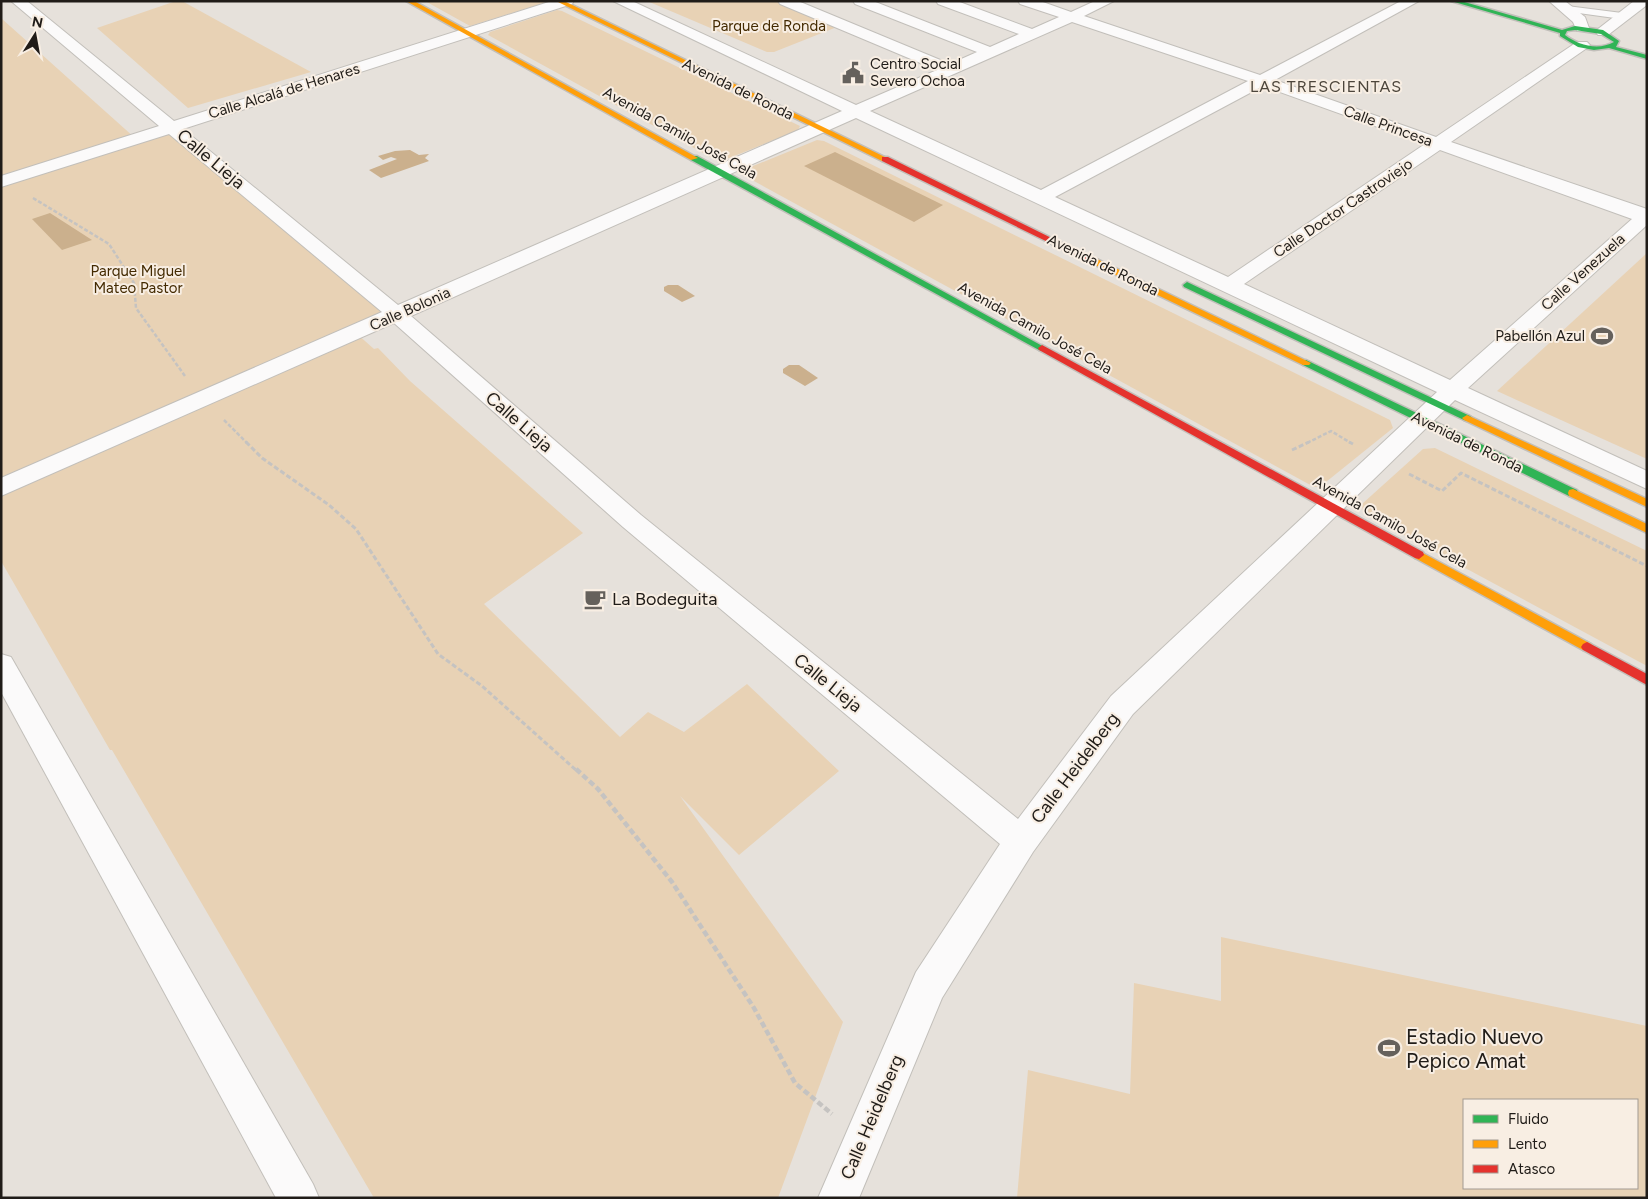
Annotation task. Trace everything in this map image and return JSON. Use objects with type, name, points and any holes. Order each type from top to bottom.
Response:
[{"type":"street","name":"Calle Lieja","points":[[18,1],[398,315],[632,521],[1021,841]]},
{"type":"street","name":"Avenida Camilo José Cela","points":[[410,1],[1647,680]]},
{"type":"street","name":"Avenida de Ronda","points":[[620,1],[835,119],[1040,198],[1228,286],[1437,404],[1647,529]]},
{"type":"street","points":[[785,1],[951,70]]},
{"type":"street","points":[[860,1],[990,52]]},
{"type":"street","points":[[943,1],[1032,34]]},
{"type":"street","name":"Calle Princesa","points":[[1025,1],[1074,16],[1646,216]]},
{"type":"street","name":"Calle Bolonia","points":[[1,488],[398,315],[721,172],[835,119],[1107,1]]},
{"type":"street","points":[[1040,198],[1263,82],[1412,1]]},
{"type":"street","points":[[1454,1],[1562,32],[1569,28],[1598,48],[1611,47],[1647,57]]},
{"type":"street","points":[[1562,32],[1564,38],[1582,37],[1603,32],[1643,1]]},
{"type":"street","name":"Calle Alcalá de Henares","points":[[5,181],[171,126],[563,2]]},
{"type":"street","name":"Avenida de Ronda","points":[[563,2],[835,119],[1647,503]]},
{"type":"street","points":[[1562,5],[1580,20],[1582,37]]},
{"type":"street","points":[[1603,32],[1616,42],[1611,47]]},
{"type":"street","name":"Calle Doctor Castroviejo","points":[[1228,286],[1437,143],[1582,37]]},
{"type":"street","name":"Calle Venezuela","points":[[1437,404],[1646,216]]},
{"type":"street","name":"Avenida de Ronda","points":[[1180,282],[1437,404],[1647,481]]},
{"type":"street","name":"Calle Heidelberg","points":[[838,1198],[929,985],[1021,841],[1122,704],[1437,404]]},
{"type":"street","points":[[1,665],[299,1198]]},
{"type":"lane","points":[[1562,5],[1622,16]]},
{"type":"path","points":[[5,181],[109,244],[134,283],[136,308],[204,399],[236,435],[262,458],[329,505],[356,529],[438,654],[482,686],[598,789],[672,882],[754,1008],[795,1083],[862,1140]]},
{"type":"path","points":[[1286,452],[1331,431],[1379,459],[1442,491],[1461,473],[1647,566]]},
{"type":"green space","points":[[176,1],[182,1],[311,72],[188,108],[97,28]]},
{"type":"green space","points":[[425,1],[546,1],[547,2],[470,26]]},
{"type":"green space","name":"Parque de Ronda","points":[[647,1],[775,1],[837,27],[774,52],[767,52]]},
{"type":"green space","points":[[557,10],[800,126],[798,130],[727,159],[716,160],[488,35],[490,32]]},
{"type":"green space","name":"Parque Miguel Mateo Pastor","points":[[1,18],[135,138],[171,127],[398,315],[356,333],[374,349],[378,348],[410,381],[583,533],[484,604],[620,737],[648,712],[684,732],[747,684],[839,771],[739,855],[680,796],[843,1022],[778,1198],[374,1198],[1,561]]},
{"type":"green space","points":[[817,140],[824,141],[1390,420],[1393,428],[1321,486],[1314,487],[741,174],[741,171]]},
{"type":"green space","name":"Pabellón Azul","points":[[1647,253],[1647,459],[1497,391]]},
{"type":"green space","points":[[1435,448],[1647,551],[1647,666],[1363,513],[1362,504],[1423,449]]},
{"type":"green space","name":"Estadio Nuevo Pepico Amat","points":[[1221,937],[1647,1026],[1647,1198],[1017,1198],[1028,1070],[1130,1094],[1134,983],[1221,1001]]},
{"type":"shaded area","points":[[410,150],[419,155],[429,154],[425,158],[429,161],[381,178],[369,170],[397,159],[391,157],[383,160],[378,156],[395,151]]},
{"type":"shaded area","points":[[835,152],[943,205],[914,222],[804,166]]},
{"type":"shaded area","points":[[50,213],[92,240],[62,250],[32,219]]},
{"type":"shaded area","points":[[678,285],[695,296],[682,302],[664,291],[664,287]]},
{"type":"shaded area","points":[[789,365],[799,365],[818,378],[805,386],[783,373],[783,369]]},
{"type":"traffic: fast","points":[[1454,1],[1562,32]]},
{"type":"traffic: fast","points":[[1575,28],[1603,32],[1617,42],[1615,45],[1601,48],[1580,46],[1562,35],[1565,30],[1575,28]]},
{"type":"traffic: fast","points":[[1611,47],[1647,57]]},
{"type":"traffic: fast","points":[[694,158],[1042,348]]},
{"type":"traffic: fast","points":[[1187,285],[1467,418]]},
{"type":"traffic: fast","points":[[1306,363],[1573,493]]},
{"type":"traffic: slow","points":[[409,1],[694,158]]},
{"type":"traffic: slow","points":[[559,1],[885,159]]},
{"type":"traffic: slow","points":[[1094,261],[1306,363]]},
{"type":"traffic: slow","points":[[1467,418],[1647,503]]},
{"type":"traffic: slow","points":[[1573,493],[1647,529]]},
{"type":"traffic: slow","points":[[1419,555],[1587,647]]},
{"type":"traffic: jam","points":[[885,159],[1094,261]]},
{"type":"traffic: jam","points":[[1042,348],[1419,555]]},
{"type":"traffic: jam","points":[[1587,647],[1647,680]]},
{"type":"place","name":"Centro Social Severo Ochoa","points":[[853,73]]},
{"type":"place","name":"Pabellón Azul","points":[[1602,336]]},
{"type":"place","name":"La Bodeguita","points":[[595,599]]},
{"type":"place","name":"Estadio Nuevo Pepico Amat","points":[[1389,1048]]},
{"type":"district","name":"LAS TRESCIENTAS","points":[[1326,86]]}]
